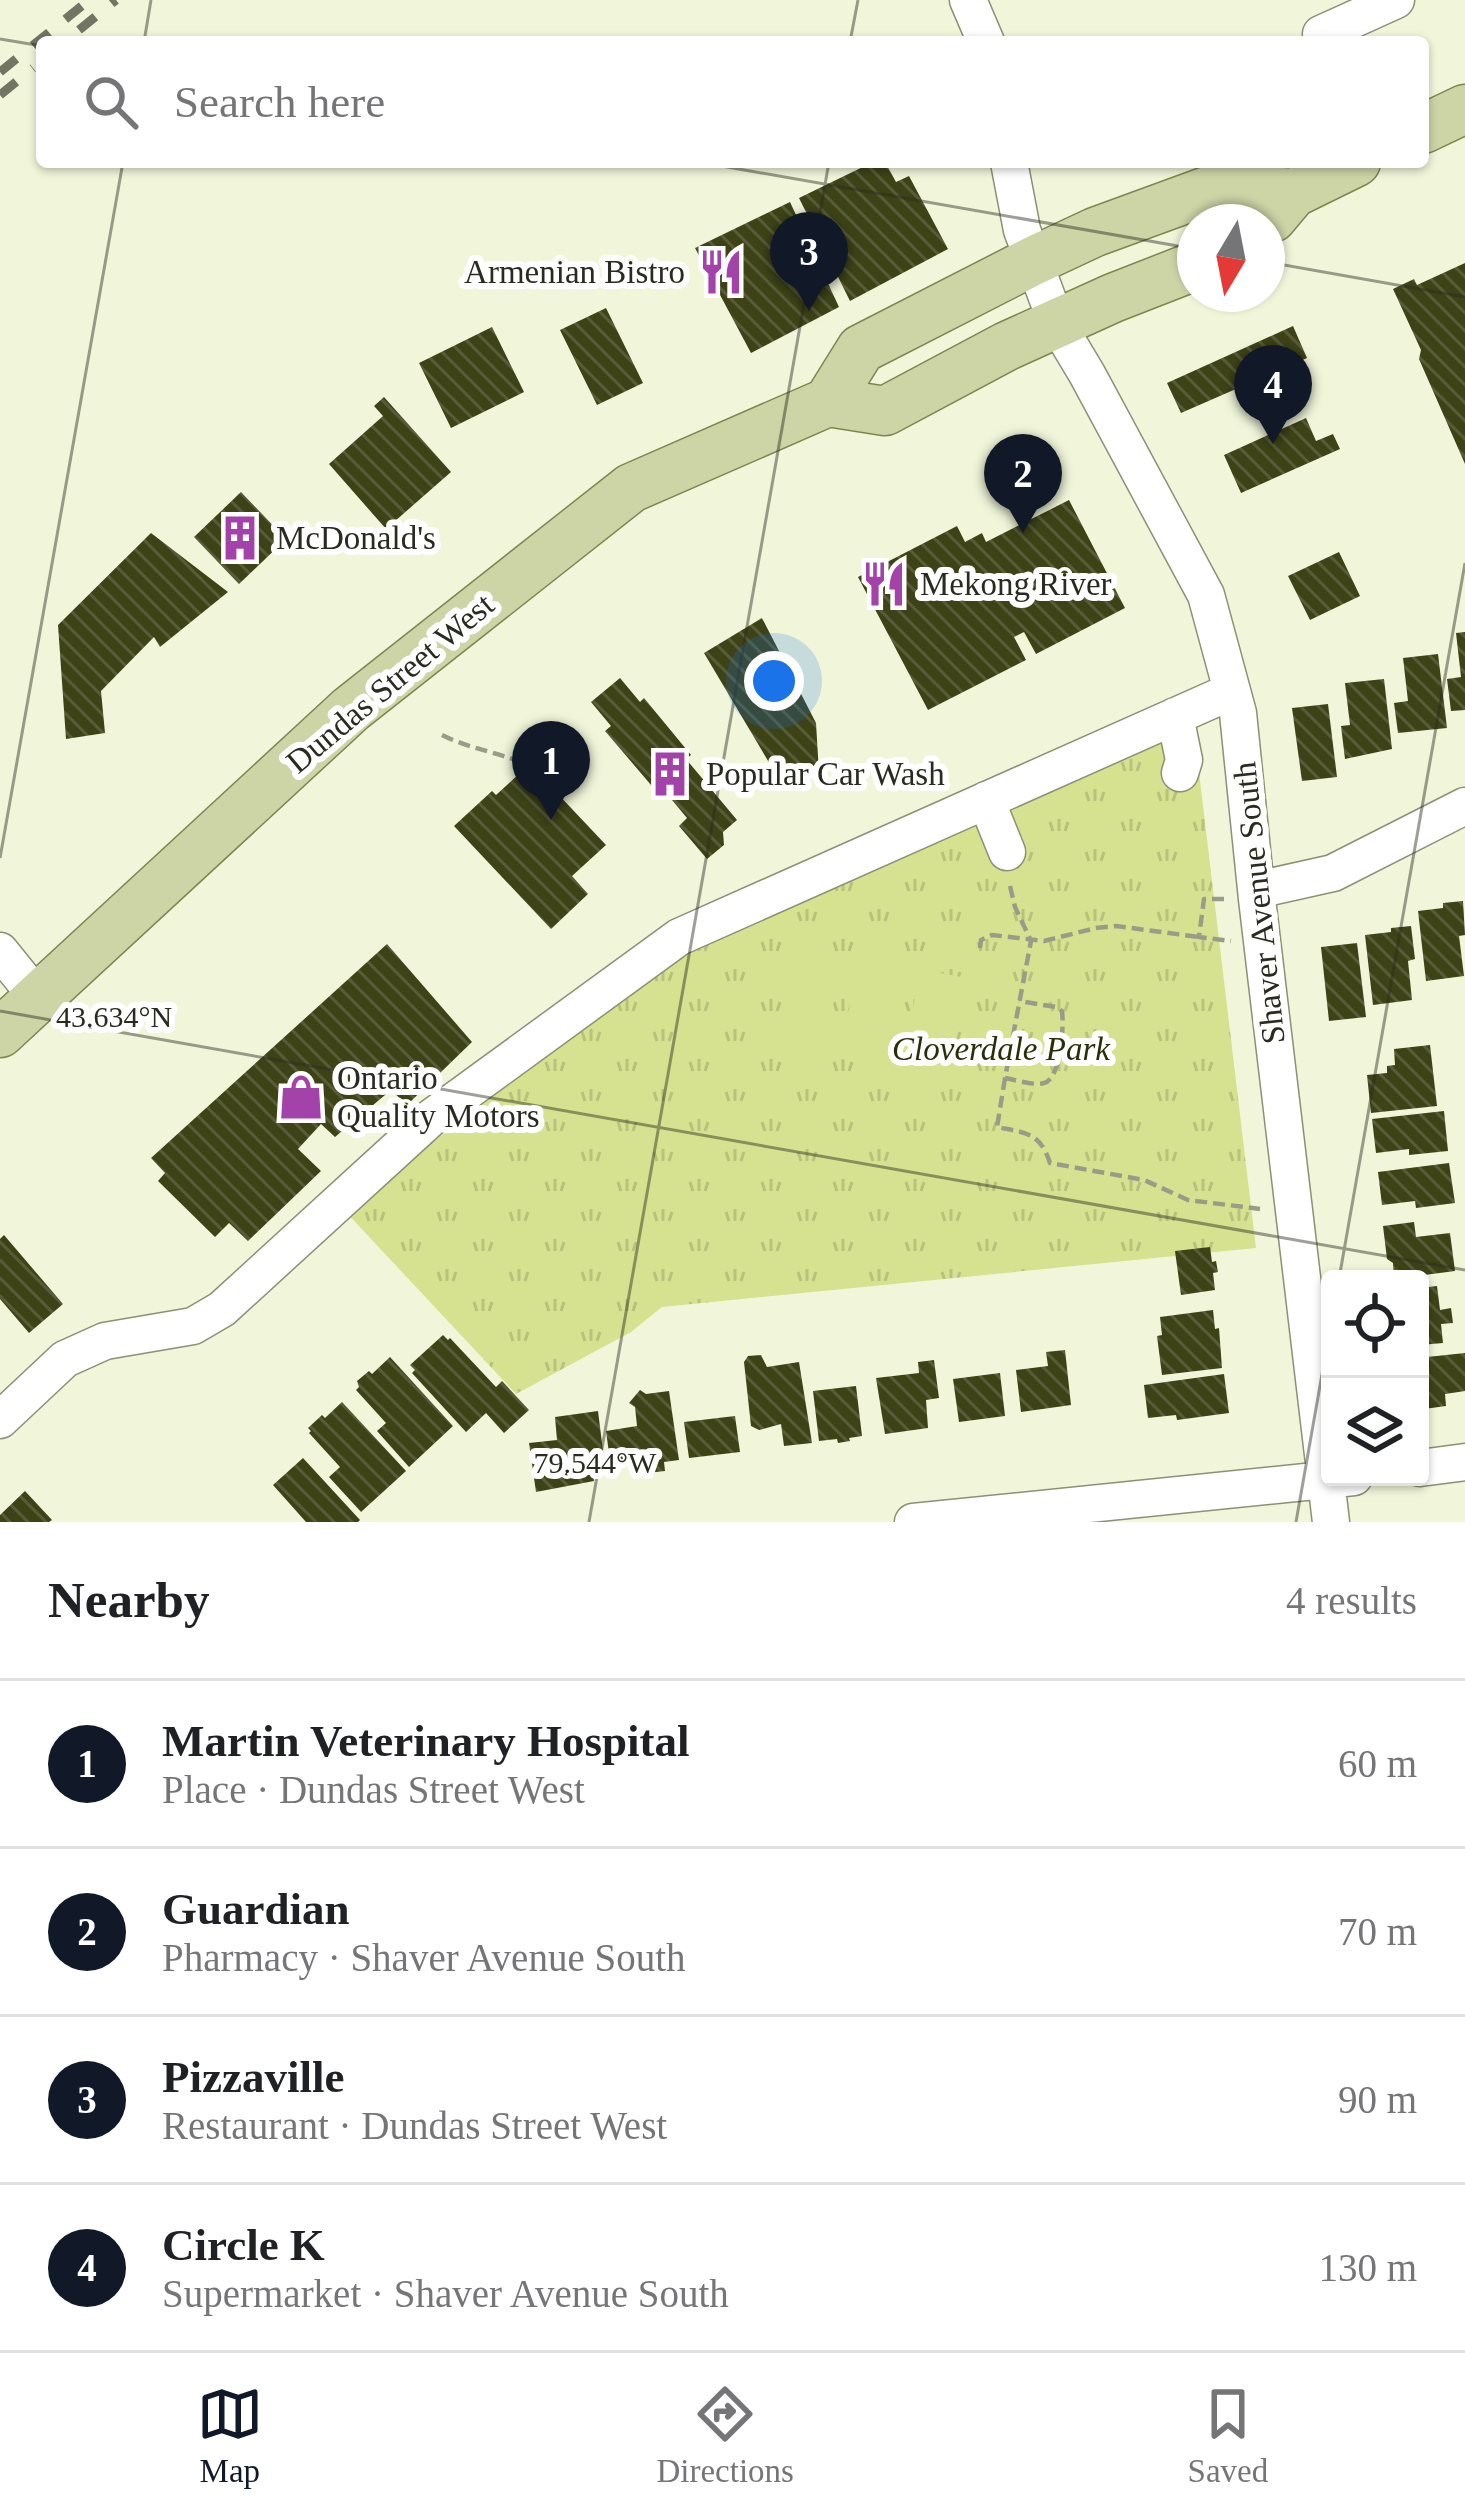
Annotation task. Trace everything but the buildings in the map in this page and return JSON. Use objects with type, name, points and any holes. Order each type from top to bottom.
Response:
[{"type":"main road","points":[[1429,126],[1465,109]]},
{"type":"main road","points":[[1285,206],[1346,168]]},
{"type":"main road","points":[[1177,273],[1007,346],[885,411],[828,402],[861,349],[1095,232],[1218,187],[1266,204]]},
{"type":"main road","name":"Dundas Street West","points":[[0,1034],[351,709],[631,488],[828,402]]},
{"type":"street","points":[[968,0],[983,36]]},
{"type":"street","points":[[1322,36],[1396,0]]},
{"type":"street","name":"Shaver Avenue South","points":[[1010,168],[1022,230],[1057,324],[1206,595],[1238,713],[1240,894],[1323,1378]]},
{"type":"street","points":[[0,1420],[65,1360],[105,1341],[193,1326],[222,1310],[432,1117],[680,937],[1232,691]]},
{"type":"street","points":[[1175,716],[1184,760],[1180,773]]},
{"type":"street","points":[[986,800],[1007,852]]},
{"type":"street","points":[[1240,894],[1334,873],[1465,806]]},
{"type":"street","points":[[0,951],[38,998]]},
{"type":"street","points":[[1429,1467],[1465,1462]]},
{"type":"street","points":[[913,1522],[1321,1481]]},
{"type":"street","name":"Shaver Avenue South","points":[[1331,1522],[1339,1486]]},
{"type":"path","points":[[442,735],[523,763]]},
{"type":"path","points":[[1007,852],[1015,907],[1031,941],[997,1127],[1037,1138],[1050,1163],[1144,1180],[1188,1200],[1261,1209]]},
{"type":"path","points":[[1199,937],[1204,899],[1240,894]]},
{"type":"path","points":[[980,948],[981,940],[992,935],[1052,940],[1116,926],[1242,940]]},
{"type":"path","points":[[1005,1078],[1036,1083],[1051,1080],[1061,1042],[1062,1011],[1019,1001]]},
{"type":"green space","name":"Cloverdale Park","points":[[1193,722],[1256,1248],[662,1307],[631,1332],[516,1394],[344,1210],[700,938]]},
{"type":"green space","points":[[796,947],[842,956],[824,1056],[777,1047]]},
{"type":"green space","points":[[858,958],[904,967],[886,1067],[840,1059]]},
{"type":"green space","points":[[920,969],[967,978],[949,1079],[902,1070]]},
{"type":"railway","points":[[44,36],[89,0]]},
{"type":"railway","points":[[79,30],[116,0]]},
{"type":"railway","points":[[0,72],[36,43]]},
{"type":"railway","points":[[0,95],[33,68]]},
{"type":"place","name":"Armenian Bistro","points":[[721,272]]},
{"type":"place","name":"Pizzaville","points":[[809,311]]},
{"type":"place","name":"Circle K","points":[[1273,444]]},
{"type":"place","name":"Guardian","points":[[1023,533]]},
{"type":"place","name":"McDonald's","points":[[240,538]]},
{"type":"place","name":"Mekong River","points":[[884,584]]},
{"type":"place","name":"Popular Car Wash","points":[[670,774]]},
{"type":"place","name":"Martin Veterinary Hospital","points":[[551,820]]},
{"type":"place","name":"Ontario Quality Motors","points":[[301,1097]]}]
